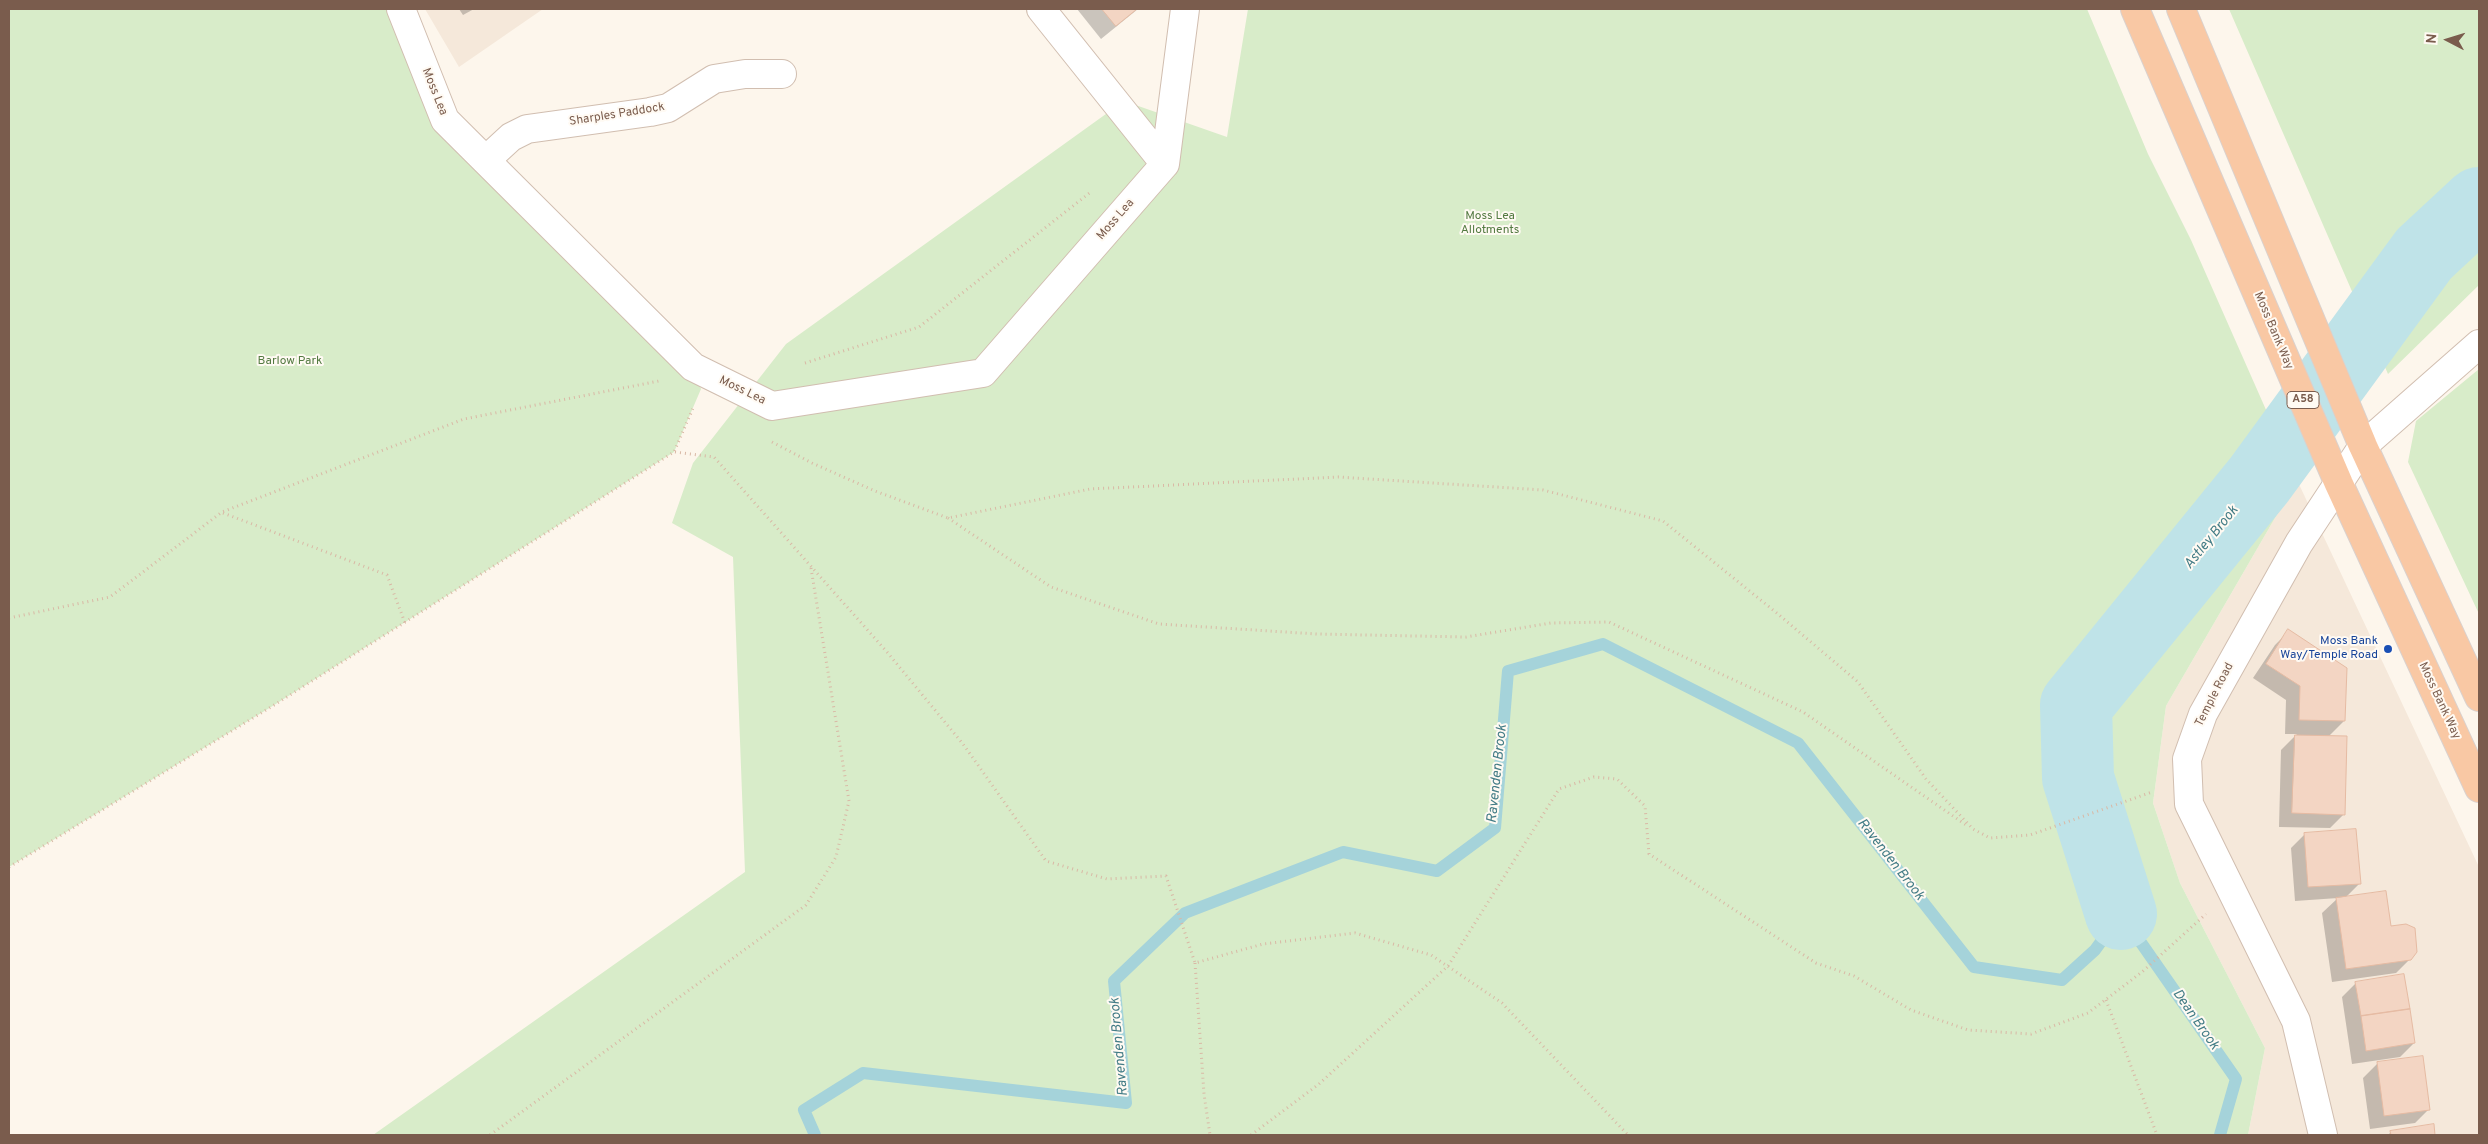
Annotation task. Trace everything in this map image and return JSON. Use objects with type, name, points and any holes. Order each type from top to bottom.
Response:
[{"type":"highway","name":"Moss Bank Way","points":[[2134,9],[2339,484],[2479,788]]},
{"type":"highway","points":[[2182,9],[2363,446],[2479,697]]},
{"type":"street","name":"Moss Lea","points":[[401,9],[445,120],[693,367],[772,406],[983,373],[1165,164]]},
{"type":"street","points":[[1040,9],[1165,164]]},
{"type":"street","points":[[1165,164],[1185,9]]},
{"type":"street","name":"Sharples Paddock","points":[[486,160],[511,137],[527,129],[668,108],[714,79],[744,74],[782,74]]},
{"type":"street","name":"Temple Road","points":[[2323,1135],[2296,1021],[2190,804],[2188,758],[2203,714],[2299,543],[2363,446],[2479,344]]},
{"type":"path","points":[[800,365],[919,327],[1098,186]]},
{"type":"path","points":[[9,618],[110,597],[222,512],[464,419],[656,382],[693,367],[701,389],[674,452],[405,623],[9,868]]},
{"type":"path","points":[[764,438],[812,463],[866,487],[948,518],[1051,586],[1159,624],[1317,634],[1466,636],[1551,623],[1609,622],[1803,712],[1973,829],[1990,838],[2030,835],[2188,779]]},
{"type":"path","points":[[674,452],[714,457],[887,652],[963,744],[1046,861],[1107,879],[1166,876],[1195,963],[1204,1094],[1210,1135]]},
{"type":"path","points":[[948,518],[1090,489],[1338,477],[1543,490],[1663,521],[1778,614],[1858,682],[1926,778],[1973,829]]},
{"type":"path","points":[[222,512],[387,575],[405,623]]},
{"type":"path","points":[[490,1135],[806,905],[836,857],[849,801],[811,566]]},
{"type":"path","points":[[1251,1135],[1319,1084],[1448,966],[1559,789],[1594,777],[1617,779],[1645,806],[1649,854],[1816,963],[1854,976],[1911,1010],[1968,1030],[2031,1034],[2088,1013],[2142,972],[2232,890]]},
{"type":"path","points":[[1195,963],[1263,944],[1355,933],[1431,955],[1502,1003],[1628,1135]]},
{"type":"path","points":[[2106,1000],[2157,1135]]},
{"type":"shaded area","points":[[425,9],[543,9],[459,67]]},
{"type":"shaded area","points":[[2297,480],[2479,867],[2479,1135],[2248,1135],[2265,1048],[2180,883],[2153,803],[2166,706]]},
{"type":"green space","name":"Barlow Park","points":[[9,9],[401,9],[445,120],[693,367],[701,389],[674,452],[271,707],[9,867]]},
{"type":"green space","name":"Moss Lea Allotments","points":[[1248,9],[2087,9],[2148,154],[2191,240],[2297,480],[2166,706],[2153,803],[2180,883],[2265,1048],[2248,1135],[373,1135],[745,872],[733,557],[672,523],[693,463],[786,344],[1124,101],[1227,137]]},
{"type":"green space","points":[[2229,9],[2479,9],[2479,285],[2388,374]]},
{"type":"green space","points":[[2479,369],[2479,614],[2408,462],[2416,421]]},
{"type":"building","points":[[1102,9],[1137,9],[1116,26]]},
{"type":"building","points":[[2288,629],[2347,668],[2345,721],[2299,720],[2300,686],[2266,664]]},
{"type":"building","points":[[2295,735],[2347,736],[2345,815],[2292,813]]},
{"type":"building","points":[[2356,829],[2361,884],[2308,887],[2304,833]]},
{"type":"building","points":[[2386,891],[2391,926],[2406,924],[2415,928],[2417,952],[2411,960],[2346,969],[2336,898]]},
{"type":"building","points":[[2404,974],[2410,1009],[2361,1016],[2355,982]]},
{"type":"building","points":[[2410,1009],[2415,1043],[2366,1051],[2361,1016]]},
{"type":"building","points":[[2423,1056],[2430,1110],[2384,1116],[2377,1062]]},
{"type":"building","points":[[2434,1124],[2435,1135],[2391,1135],[2390,1131]]},
{"type":"waterway","name":"Astley Brook","points":[[2121,914],[2078,778],[2076,705],[2259,480],[2424,254],[2479,203]]},
{"type":"waterway","name":"Ravenden Brook","points":[[815,1135],[804,1110],[863,1073],[1126,1103],[1114,981],[1185,913],[1343,852],[1437,871],[1495,828],[1508,671],[1603,644],[1798,743],[1974,967],[2062,980],[2095,950],[2121,914],[2236,1079],[2220,1135]]},
{"type":"place","name":"Moss Bank Way/Temple Road","points":[[2388,649]]},
{"type":"water label","name":"Dean Brook","points":[[2195,1020]]}]
